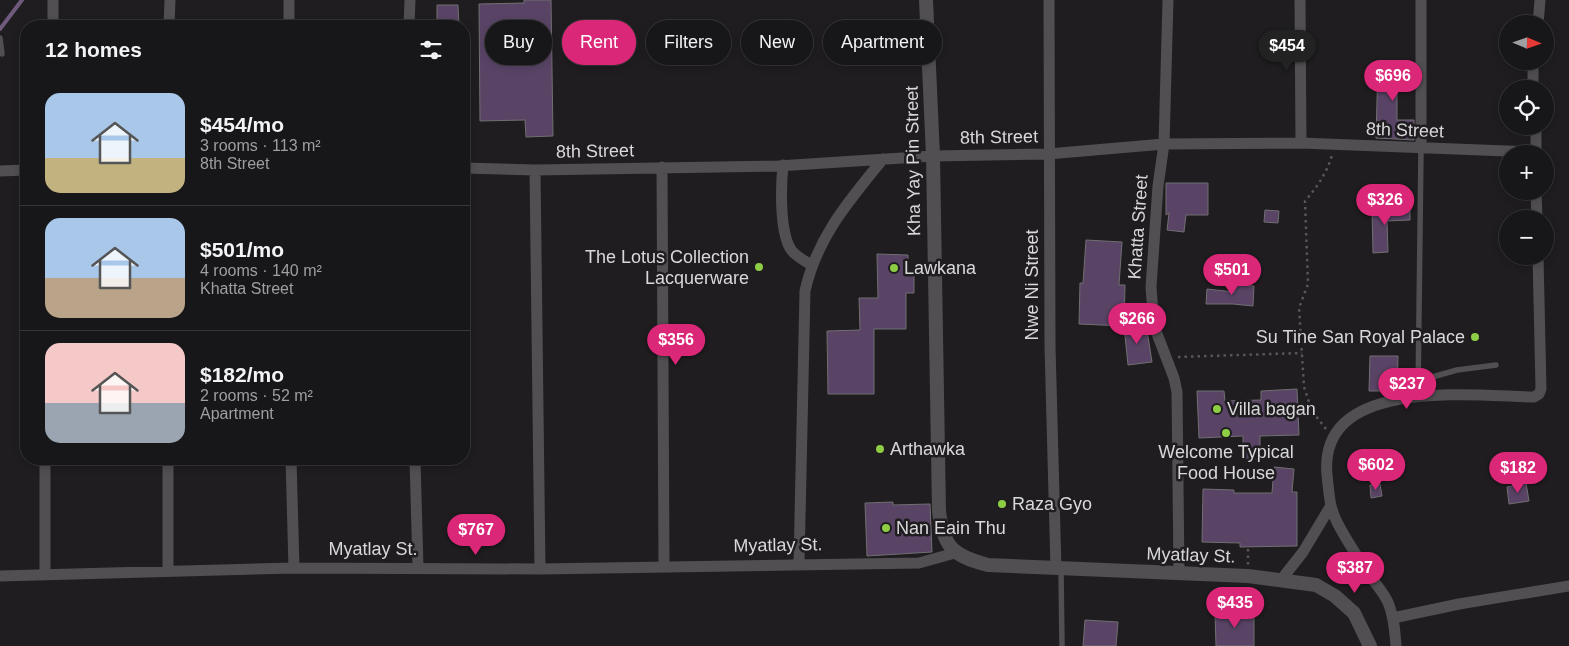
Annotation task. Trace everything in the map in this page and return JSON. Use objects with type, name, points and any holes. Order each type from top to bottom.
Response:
[{"type":"street","points":[[53,0],[53,20]]},
{"type":"street","points":[[170,0],[170,20]]},
{"type":"street","points":[[289,0],[289,20]]},
{"type":"street","points":[[409,20],[410,0]]},
{"type":"street","name":"Kha Yay Pin Street","points":[[926,0],[933,156],[939,511],[943,534],[948,546],[956,553]]},
{"type":"street","name":"Nwe Ni Street","points":[[1049,0],[1050,356],[1058,569]]},
{"type":"street","name":"Khatta Street","points":[[1168,0],[1164,144],[1158,186],[1151,287],[1154,326],[1167,358],[1177,392],[1179,573]]},
{"type":"street","points":[[1300,0],[1301,143]]},
{"type":"street","points":[[1421,0],[1421,149]]},
{"type":"street","points":[[1539,15],[1540,0]]},
{"type":"street","name":"8th Street","points":[[470,168],[535,170],[783,165],[933,156],[1048,154],[1164,144],[1301,143],[1499,152]]},
{"type":"street","points":[[799,563],[804,291],[811,265],[821,245],[846,206],[883,159]]},
{"type":"street","points":[[783,165],[780,192],[788,243],[792,251],[811,265]]},
{"type":"street","points":[[662,167],[664,566]]},
{"type":"street","points":[[0,171],[20,170]]},
{"type":"street","points":[[535,170],[540,569]]},
{"type":"street","points":[[1396,646],[1393,618],[1389,604],[1353,552],[1330,508],[1326,458],[1332,436],[1346,421],[1356,414],[1394,400],[1418,396],[1534,396],[1539,394],[1542,389],[1538,265]]},
{"type":"street","points":[[45,465],[45,574]]},
{"type":"street","points":[[168,465],[168,571]]},
{"type":"street","points":[[291,465],[294,568]]},
{"type":"street","points":[[415,465],[418,568]]},
{"type":"street","points":[[1281,580],[1303,552],[1330,508]]},
{"type":"street","name":"Myatlay St.","points":[[0,576],[294,568],[540,569],[919,562],[956,553],[988,564],[1058,569],[1179,573],[1303,582],[1325,589],[1346,604],[1360,622],[1370,646]]},
{"type":"street","points":[[1393,618],[1458,604],[1569,586]]},
{"type":"lane","points":[[0,38],[2,54]]},
{"type":"lane","points":[[1418,396],[1421,149]]},
{"type":"lane","points":[[1418,381],[1450,372],[1496,365]]},
{"type":"lane","points":[[1058,569],[1062,646]]},
{"type":"path","points":[[1332,436],[1312,411],[1304,387],[1299,308],[1308,284],[1305,201],[1317,187],[1328,168],[1335,144]]},
{"type":"path","points":[[1167,358],[1302,353]]},
{"type":"building","points":[[524,0],[551,0],[551,20],[485,20],[485,65],[552,65],[553,136],[526,137],[525,120],[480,121],[479,4],[524,3]]},
{"type":"building","points":[[437,5],[458,5],[459,20],[437,20]]},
{"type":"building","points":[[1378,64],[1414,65],[1413,89],[1397,89],[1397,120],[1414,120],[1414,140],[1376,138]]},
{"type":"building","points":[[1166,183],[1208,183],[1208,215],[1186,215],[1184,232],[1167,230],[1169,213],[1166,215]]},
{"type":"building","points":[[1410,209],[1410,220],[1387,221],[1388,252],[1373,253],[1372,210]]},
{"type":"building","points":[[1265,210],[1279,211],[1278,223],[1264,222]]},
{"type":"building","points":[[1086,240],[1122,242],[1119,285],[1125,285],[1124,326],[1079,324],[1080,283],[1083,283]]},
{"type":"building","points":[[877,254],[908,255],[908,272],[914,272],[914,293],[906,293],[906,329],[874,329],[874,394],[828,394],[827,331],[860,330],[859,298],[878,298]]},
{"type":"building","points":[[1235,285],[1254,286],[1253,306],[1206,304],[1207,289],[1234,292]]},
{"type":"building","points":[[1146,324],[1152,362],[1128,365],[1124,326]]},
{"type":"building","points":[[1370,356],[1398,356],[1397,391],[1369,391]]},
{"type":"building","points":[[1297,389],[1299,435],[1260,436],[1260,459],[1243,459],[1243,436],[1199,438],[1197,391],[1224,391],[1225,401],[1261,400],[1261,391]]},
{"type":"building","points":[[1274,467],[1294,469],[1292,492],[1297,492],[1297,546],[1240,547],[1240,543],[1202,542],[1203,489],[1234,490],[1234,493],[1272,493]]},
{"type":"building","points":[[1526,483],[1529,501],[1509,504],[1507,487]]},
{"type":"building","points":[[1380,484],[1382,496],[1371,498],[1370,485]]},
{"type":"building","points":[[893,502],[893,505],[930,504],[932,552],[867,556],[865,503]]},
{"type":"building","points":[[1254,612],[1254,646],[1216,646],[1215,613]]},
{"type":"building","points":[[1085,620],[1118,622],[1116,646],[1083,646]]},
{"type":"waterway","points":[[0,29],[22,0]]},
{"type":"place","name":"The Lotus Collection Lacquerware","points":[[759,267]]},
{"type":"place","name":"Lawkana","points":[[894,268]]},
{"type":"place","name":"Su Tine San Royal Palace","points":[[1475,337]]},
{"type":"place","name":"Villa bagan","points":[[1217,409]]},
{"type":"place","name":"Welcome Typical Food House","points":[[1226,433]]},
{"type":"place","name":"Arthawka","points":[[880,449]]},
{"type":"place","name":"Raza Gyo","points":[[1002,504]]},
{"type":"place","name":"Nan Eain Thu","points":[[886,528]]}]
